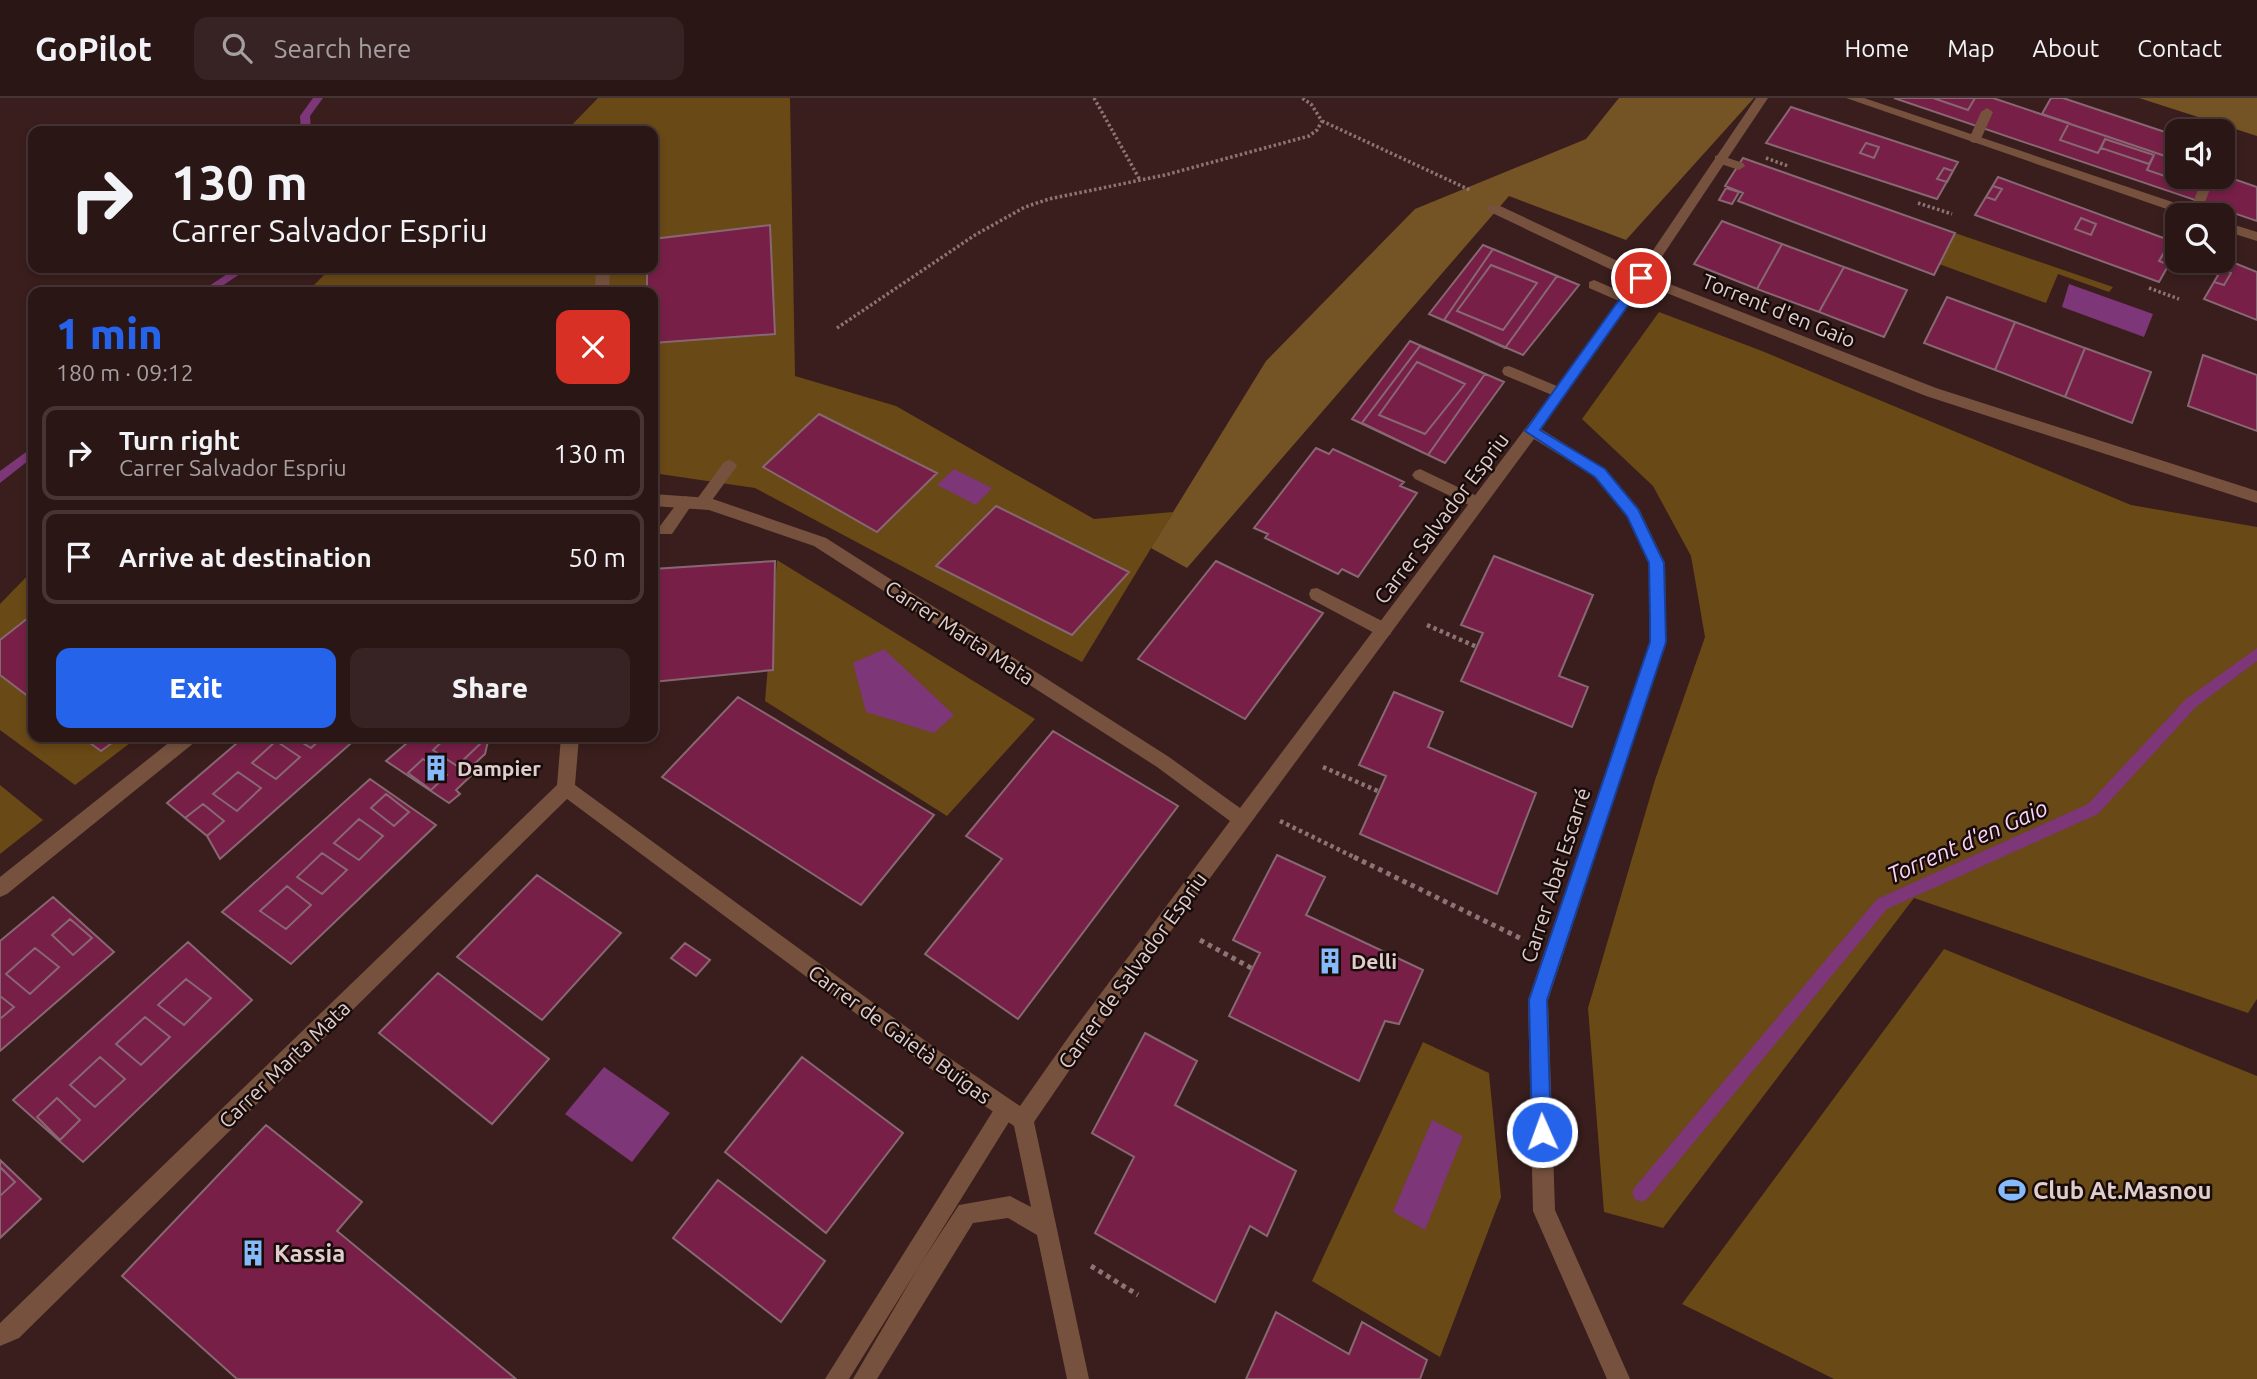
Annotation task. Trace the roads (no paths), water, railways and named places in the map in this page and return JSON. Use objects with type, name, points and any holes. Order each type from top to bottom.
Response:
[{"type":"street","name":"Carrer Salvador Espriu","points":[[1248,813],[1532,431],[1641,278],[1718,159],[1762,98]]},
{"type":"street","points":[[1852,98],[2165,205]]},
{"type":"street","points":[[1975,139],[1987,112]]},
{"type":"street","points":[[1718,159],[1739,166]]},
{"type":"street","name":"Torrent d'en Gaio","points":[[1493,208],[1641,278],[1931,392],[2257,497]]},
{"type":"street","points":[[2235,229],[2257,237]]},
{"type":"street","points":[[1594,285],[1626,299]]},
{"type":"street","points":[[1509,371],[1559,393]]},
{"type":"street","name":"Carrer Abat Escarré","points":[[1532,431],[1600,473],[1633,513],[1657,563],[1658,642],[1538,1000],[1544,1211],[1619,1379]]},
{"type":"street","points":[[666,530],[729,466]]},
{"type":"street","points":[[1420,475],[1478,503]]},
{"type":"street","name":"Carrer Marta Mata","points":[[658,499],[694,503],[820,542],[1163,762],[1248,813]]},
{"type":"street","points":[[1317,594],[1384,630]]},
{"type":"street","points":[[0,888],[183,742]]},
{"type":"street","points":[[566,788],[570,742]]},
{"type":"street","name":"Carrer Marta Mata","points":[[0,1335],[10,1330],[88,1256],[566,788]]},
{"type":"street","name":"Carrer de Gaietà Buïgas","points":[[566,788],[1014,1115]]},
{"type":"street","name":"Carrer de Salvador Espriu","points":[[835,1379],[1014,1115],[1088,1028],[1248,813]]},
{"type":"street","points":[[1014,1115],[1044,1227],[1078,1379]]},
{"type":"street","points":[[864,1379],[967,1213],[1010,1207],[1044,1227]]},
{"type":"waterway","points":[[306,126],[305,116],[318,98]]},
{"type":"waterway","points":[[213,287],[236,273]]},
{"type":"waterway","points":[[0,478],[28,455]]},
{"type":"waterway","name":"Torrent d'en Gaio","points":[[1641,1193],[1882,904],[2093,809],[2191,703],[2257,654]]},
{"type":"place","name":"Dampier","points":[[436,768]]},
{"type":"place","name":"Delli","points":[[1330,961]]},
{"type":"place","name":"Club At.Masnou","points":[[2012,1190]]},
{"type":"place","name":"Kassia","points":[[253,1253]]}]
